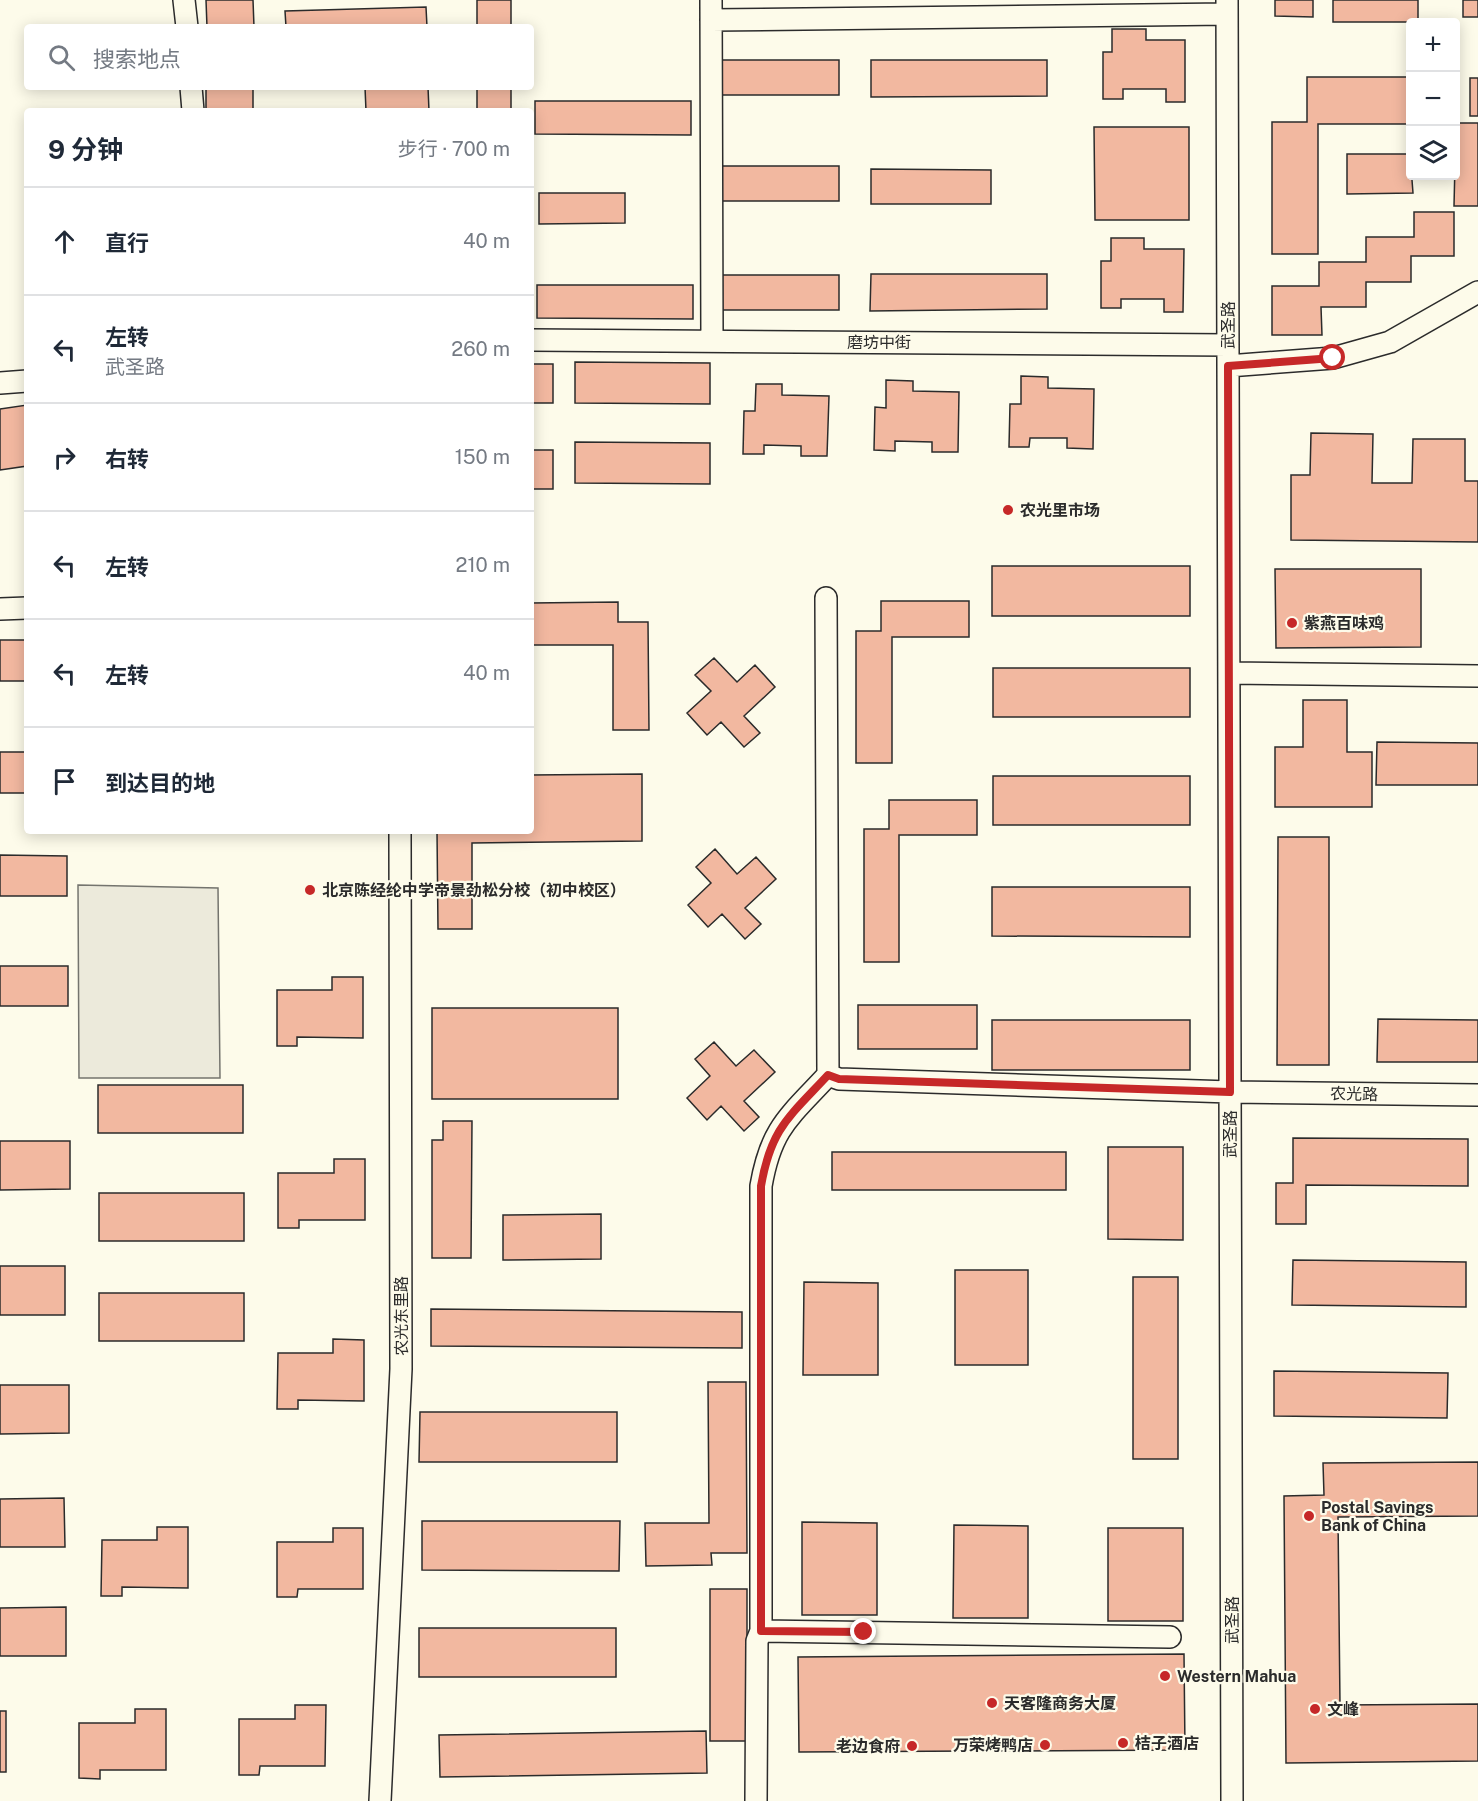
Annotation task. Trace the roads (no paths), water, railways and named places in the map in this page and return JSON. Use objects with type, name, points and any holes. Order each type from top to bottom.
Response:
[{"type":"street","points":[[184,0],[187,24]]},
{"type":"street","points":[[712,341],[711,10],[1227,7]]},
{"type":"street","name":"武圣路","points":[[1227,7],[1232,1801]]},
{"type":"street","points":[[192,90],[193,108]]},
{"type":"street","points":[[1228,366],[1333,358],[1390,342],[1478,292]]},
{"type":"street","name":"磨坊中街","points":[[534,340],[1228,345]]},
{"type":"street","points":[[0,383],[24,381]]},
{"type":"street","points":[[756,1801],[757,1641],[761,1631],[761,1186],[766,1155],[779,1128],[828,1075],[826,598]]},
{"type":"street","points":[[0,609],[24,608]]},
{"type":"street","points":[[1229,673],[1478,676]]},
{"type":"street","name":"农光东里路","points":[[380,1801],[401,1369],[400,834]]},
{"type":"street","name":"农光路","points":[[828,1075],[839,1079],[1230,1092],[1478,1095]]},
{"type":"street","points":[[761,1631],[1170,1637]]},
{"type":"place","name":"农光里市场","points":[[1008,510]]},
{"type":"place","name":"紫燕百味鸡","points":[[1292,623]]},
{"type":"place","name":"北京陈经纶中学帝景劲松分校（初中校区）","points":[[310,890]]},
{"type":"place","name":"Postal Savings Bank of China","points":[[1309,1516]]},
{"type":"place","name":"Western Mahua","points":[[1165,1676]]},
{"type":"place","name":"天客隆商务大厦","points":[[992,1703]]},
{"type":"place","name":"文峰","points":[[1315,1709]]},
{"type":"place","name":"桔子酒店","points":[[1123,1743]]},
{"type":"place","name":"万荣烤鸭店","points":[[1045,1745]]},
{"type":"place","name":"老边食府","points":[[912,1746]]}]
